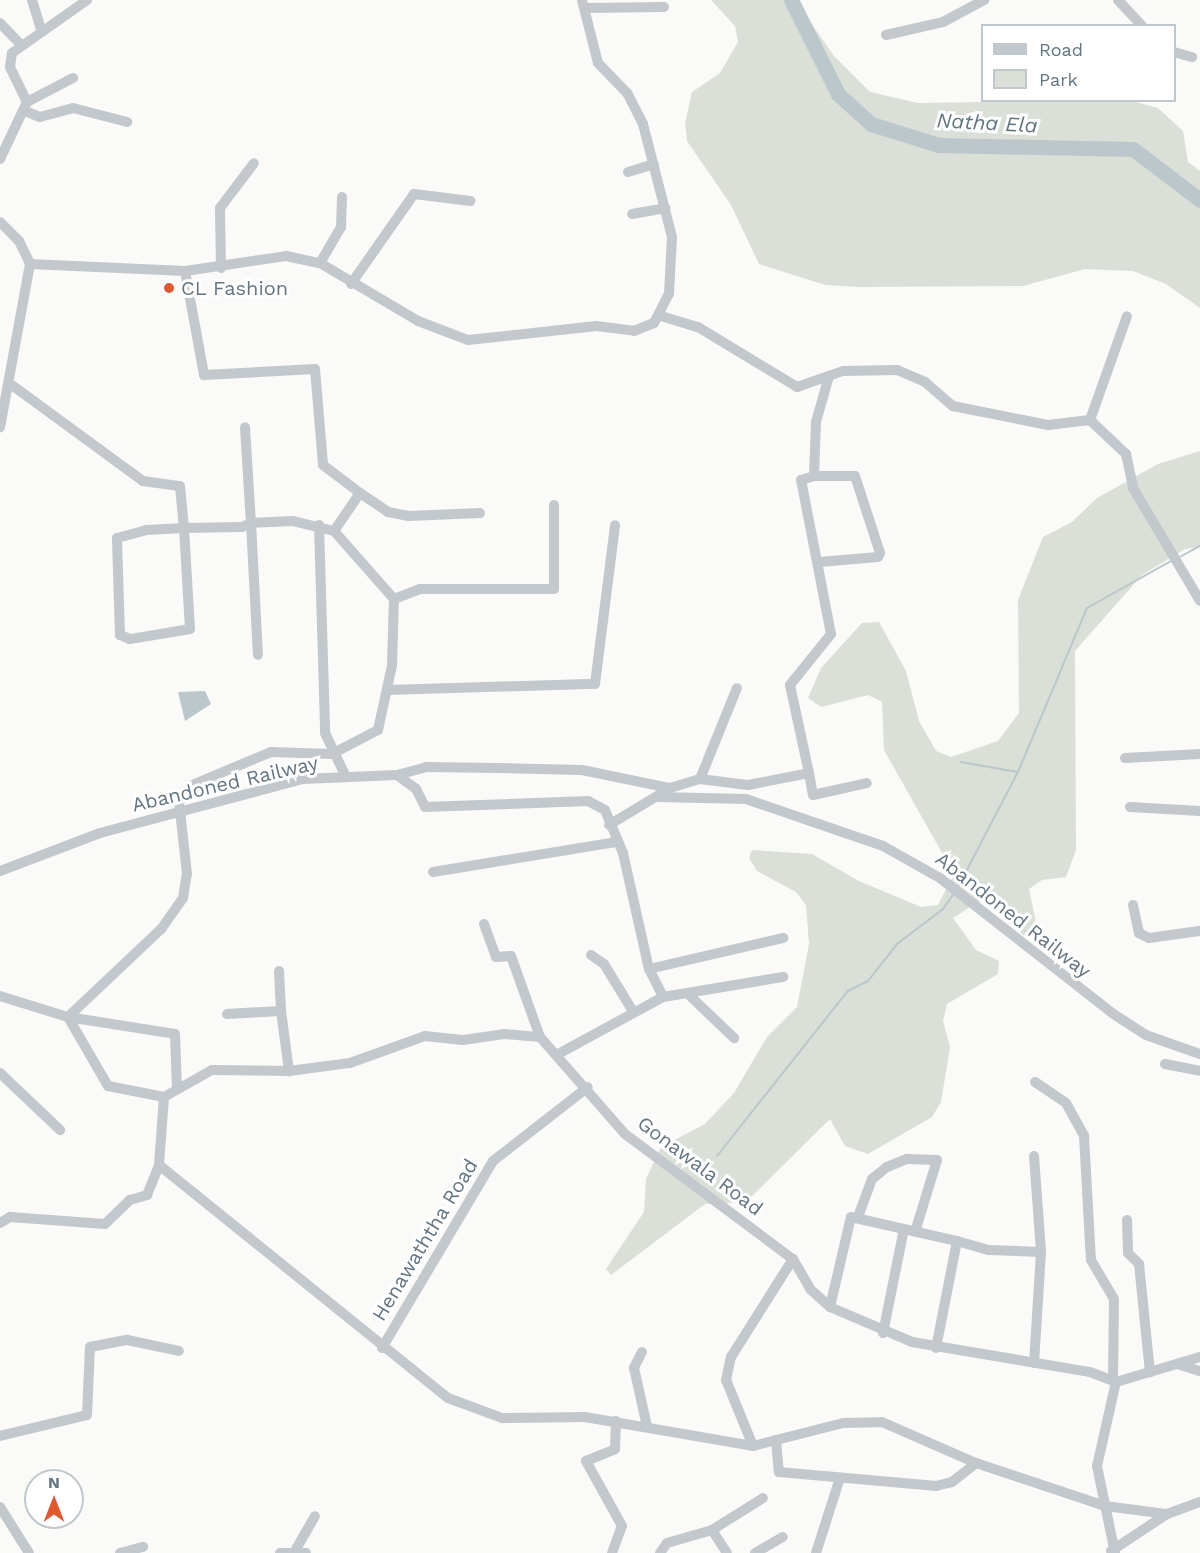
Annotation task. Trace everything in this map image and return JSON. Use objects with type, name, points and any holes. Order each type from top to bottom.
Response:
[{"type":"street","points":[[32,0],[41,30]]},
{"type":"street","points":[[87,0],[74,4],[20,45],[12,53],[10,66],[26,107],[39,117],[73,108],[127,122]]},
{"type":"street","points":[[886,35],[943,22],[984,0]]},
{"type":"street","points":[[1118,0],[1140,24]]},
{"type":"street","points":[[661,316],[675,260],[654,164],[638,114],[598,63],[583,4],[664,7]]},
{"type":"street","points":[[0,23],[20,45]]},
{"type":"street","points":[[1176,53],[1192,57]]},
{"type":"street","points":[[0,159],[26,107],[74,78]]},
{"type":"street","points":[[221,268],[220,208],[254,163]]},
{"type":"street","points":[[628,172],[654,164]]},
{"type":"street","points":[[351,284],[414,194],[471,201]]},
{"type":"street","points":[[320,263],[341,227],[342,197]]},
{"type":"street","points":[[632,214],[665,208]]},
{"type":"street","points":[[0,222],[19,241],[30,264],[0,427]]},
{"type":"street","points":[[30,264],[86,271],[185,271],[221,268],[286,256],[320,263],[351,284],[418,321],[468,340],[596,326],[634,331],[661,316],[698,327],[797,387],[829,376],[867,368],[897,370],[925,382],[953,406],[1048,425],[1090,420]]},
{"type":"street","points":[[185,271],[204,375],[315,369],[324,465],[388,512],[409,516],[480,513]]},
{"type":"street","points":[[1090,420],[1127,315]]},
{"type":"street","points":[[814,476],[816,422],[829,376]]},
{"type":"street","points":[[9,383],[143,481],[180,486],[184,528],[190,629],[157,638],[120,635],[117,538],[184,528],[251,523],[319,525],[334,531],[394,599],[387,690],[378,730],[332,754],[271,752],[246,760],[192,785],[180,797],[188,874],[183,898],[162,928],[68,1017]]},
{"type":"street","points":[[1090,420],[1126,454],[1133,488],[1200,602]]},
{"type":"street","points":[[245,427],[258,655]]},
{"type":"street","points":[[819,562],[878,557],[880,553],[855,476],[814,476],[801,480],[819,562],[831,634],[790,685],[813,795],[867,783]]},
{"type":"street","points":[[334,531],[360,493]]},
{"type":"street","points":[[394,599],[420,589],[554,589],[555,505]]},
{"type":"street","points":[[319,525],[325,733],[332,754],[345,776]]},
{"type":"street","points":[[387,690],[595,684],[615,525]]},
{"type":"street","points":[[700,779],[737,688]]},
{"type":"street","points":[[1125,758],[1200,754]]},
{"type":"street","name":"Abandoned Railway","points":[[0,871],[80,840],[303,779],[397,775],[426,767],[582,770],[670,788],[700,779],[748,785],[809,773]]},
{"type":"street","points":[[397,775],[416,789],[424,807],[588,801],[604,810],[630,876],[649,969],[663,998]]},
{"type":"street","points":[[609,825],[670,788]]},
{"type":"street","name":"Abandoned Railway","points":[[657,796],[746,799],[883,846],[940,878],[1112,1013],[1146,1035],[1200,1054]]},
{"type":"street","points":[[1130,807],[1200,811]]},
{"type":"street","points":[[434,872],[616,842]]},
{"type":"street","points":[[1133,905],[1139,933],[1149,938],[1200,931]]},
{"type":"street","points":[[68,1017],[108,1086],[164,1098],[212,1070],[289,1071],[350,1063],[425,1036],[463,1040],[504,1034],[540,1037],[511,956],[496,957],[484,924]]},
{"type":"street","points":[[649,969],[783,938]]},
{"type":"street","points":[[591,955],[604,964],[634,1013]]},
{"type":"street","points":[[279,971],[281,1011],[289,1071]]},
{"type":"street","points":[[558,1054],[663,998],[783,977]]},
{"type":"street","points":[[688,994],[734,1038]]},
{"type":"street","points":[[0,996],[68,1017],[175,1034],[177,1089]]},
{"type":"street","points":[[227,1014],[281,1011]]},
{"type":"street","name":"Gonawala Road","points":[[540,1037],[588,1087],[625,1134],[793,1259]]},
{"type":"street","points":[[1166,1065],[1200,1071]]},
{"type":"street","points":[[0,1073],[60,1130]]},
{"type":"street","points":[[1035,1082],[1066,1103],[1084,1136],[1091,1260],[1114,1299],[1115,1381],[1097,1457],[1112,1551],[1167,1514],[1200,1502]]},
{"type":"street","name":"Henawaththa Road","points":[[382,1348],[493,1161],[588,1087]]},
{"type":"street","points":[[0,1223],[10,1217],[105,1224],[130,1200],[147,1195],[159,1165],[164,1098]]},
{"type":"street","points":[[1034,1156],[1041,1252],[1034,1363]]},
{"type":"street","points":[[858,1217],[872,1179],[887,1167],[907,1159],[937,1160],[910,1231],[883,1333]]},
{"type":"street","points":[[159,1165],[382,1348],[448,1398],[502,1419],[616,1421],[753,1446],[843,1423],[882,1422],[976,1462],[1105,1506],[1167,1514]]},
{"type":"street","points":[[830,1307],[851,1217],[989,1250],[1041,1252]]},
{"type":"street","points":[[1127,1220],[1128,1253],[1139,1264],[1150,1372]]},
{"type":"street","points":[[936,1348],[957,1241]]},
{"type":"street","points":[[753,1446],[726,1380],[731,1357],[793,1259],[810,1289],[830,1307],[883,1333],[936,1348],[1034,1363],[1115,1381],[1180,1365],[1200,1357]]},
{"type":"street","points":[[0,1436],[87,1415],[90,1347],[127,1340],[179,1351]]},
{"type":"street","points":[[642,1352],[634,1368],[647,1426]]},
{"type":"street","points":[[1180,1365],[1200,1371]]},
{"type":"street","points":[[612,1553],[622,1526],[586,1461],[615,1449],[616,1421]]},
{"type":"street","points":[[776,1440],[779,1472],[936,1486],[952,1482],[976,1462]]},
{"type":"street","points":[[816,1553],[840,1478]]},
{"type":"street","points":[[660,1553],[668,1544],[712,1530],[763,1498]]},
{"type":"street","points":[[0,1507],[29,1553]]},
{"type":"street","points":[[280,1553],[301,1552],[315,1516]]},
{"type":"street","points":[[712,1530],[728,1553]]},
{"type":"street","points":[[755,1553],[783,1537]]},
{"type":"street","points":[[120,1553],[143,1547]]},
{"type":"green space","points":[[711,0],[795,0],[834,56],[870,92],[918,103],[1136,102],[1158,108],[1183,131],[1188,162],[1200,171],[1200,308],[1166,284],[1133,271],[1085,269],[1023,286],[858,287],[825,285],[759,264],[731,205],[687,141],[685,123],[692,92],[720,73],[738,42],[735,26]]},
{"type":"green space","points":[[1200,451],[1200,547],[1185,549],[1142,575],[1075,651],[1076,850],[1066,877],[1042,880],[1029,889],[1039,937],[1024,936],[987,903],[978,902],[953,918],[976,950],[999,961],[998,974],[947,1004],[943,1021],[950,1047],[941,1102],[932,1117],[868,1154],[845,1146],[830,1119],[746,1202],[705,1204],[611,1275],[606,1269],[644,1212],[646,1179],[661,1147],[705,1124],[734,1093],[767,1037],[797,1007],[809,944],[806,905],[796,892],[757,871],[749,858],[752,850],[812,854],[859,881],[921,907],[938,905],[954,874],[884,750],[882,702],[868,695],[821,707],[808,698],[821,668],[862,623],[879,622],[906,671],[919,721],[936,751],[951,757],[998,741],[1019,713],[1018,600],[1043,537],[1072,522],[1097,498],[1158,464]]},
{"type":"shaded area","points":[[205,691],[211,704],[185,721],[178,692]]},
{"type":"waterway","name":"Natha Ela","points":[[791,0],[838,94],[871,124],[939,145],[1133,149],[1200,200]]},
{"type":"waterway","points":[[1178,558],[1200,546]]},
{"type":"waterway","points":[[957,889],[1018,772],[1087,608],[1173,560]]},
{"type":"waterway","points":[[961,762],[1017,772]]},
{"type":"waterway","points":[[717,1156],[848,991],[868,981],[897,944],[943,909],[954,893]]},
{"type":"place","name":"CL Fashion","points":[[169,288]]}]
